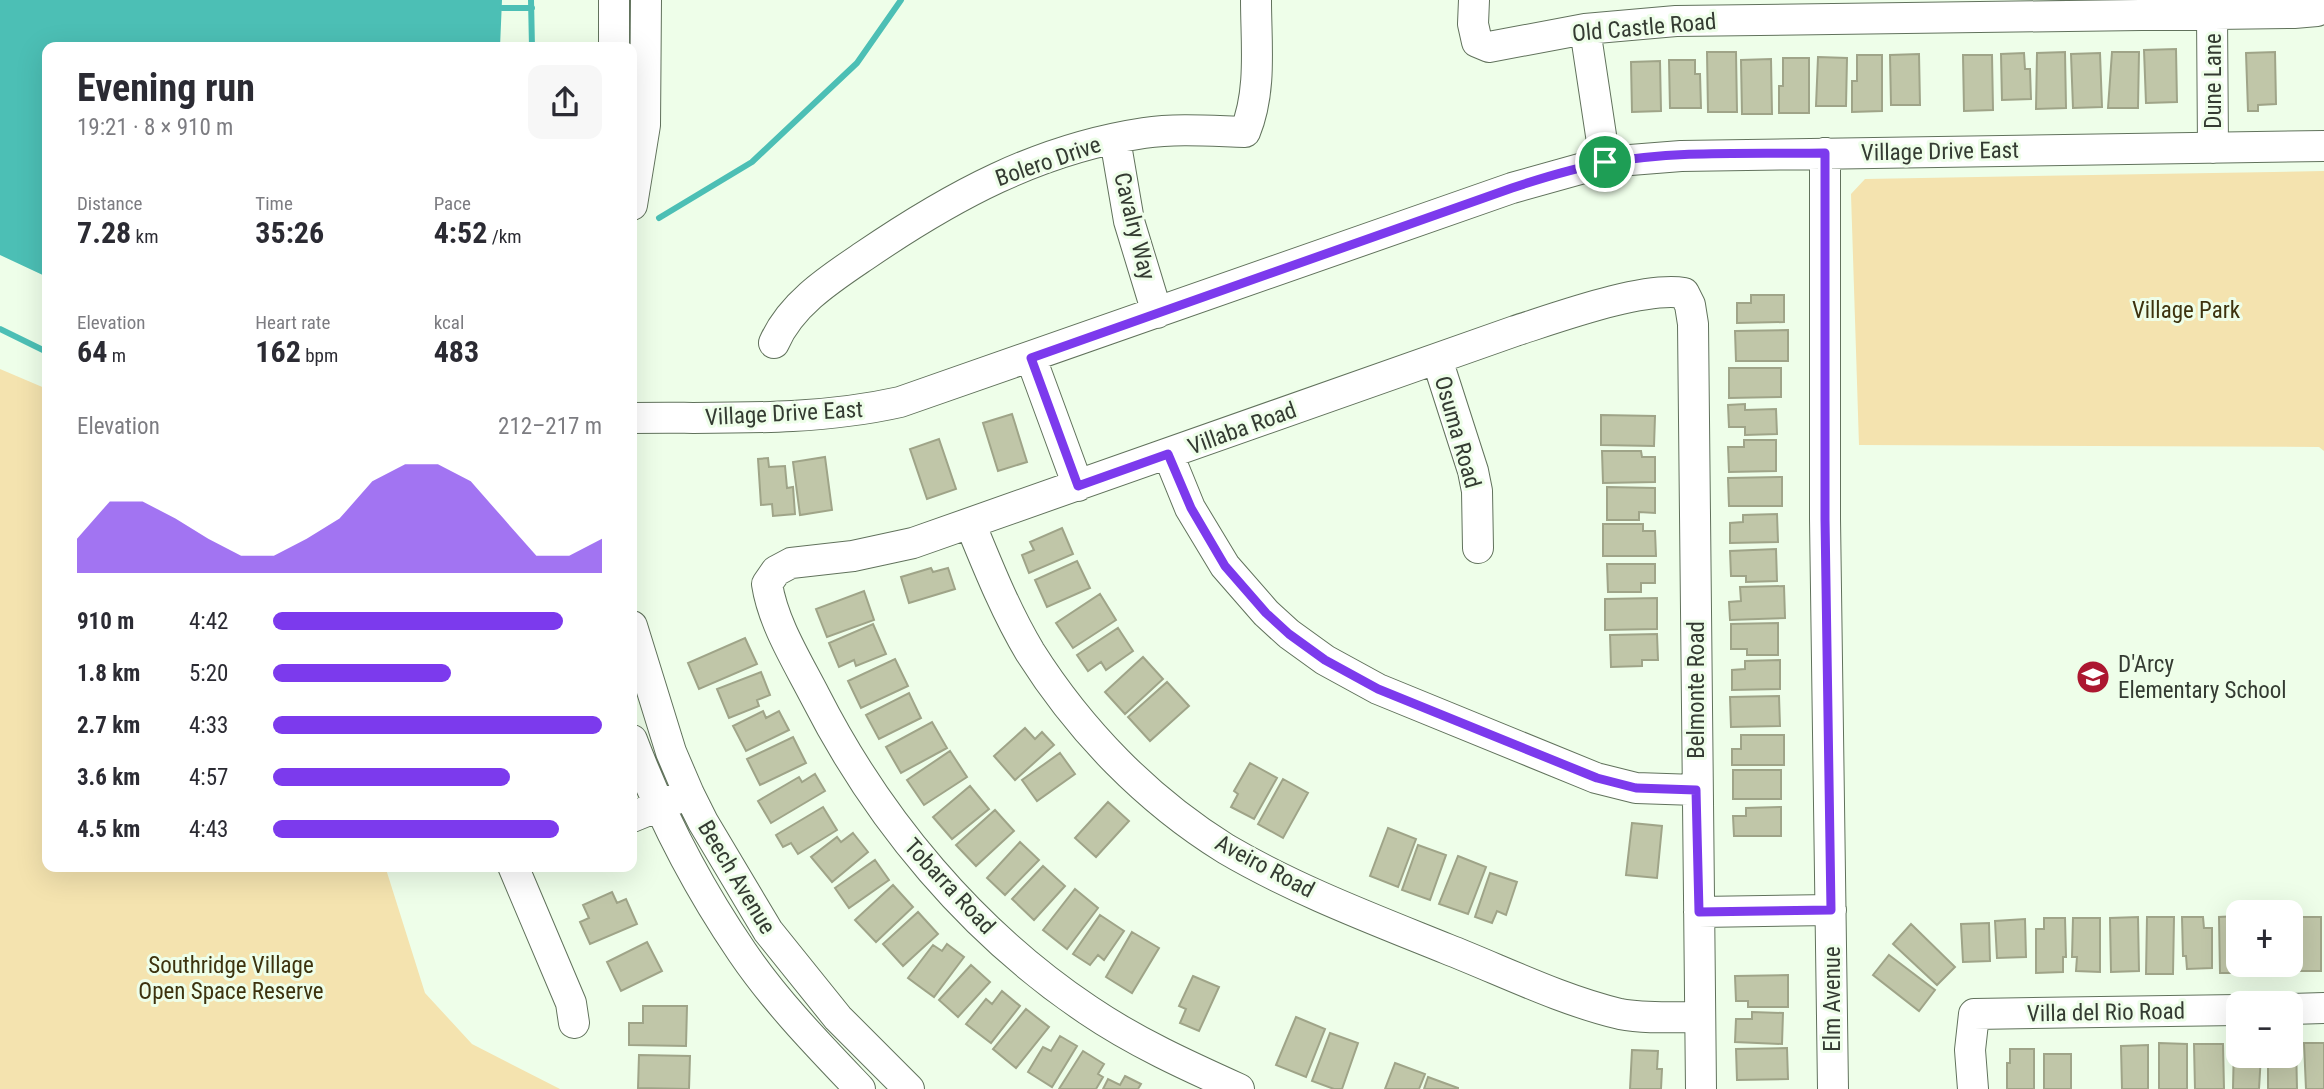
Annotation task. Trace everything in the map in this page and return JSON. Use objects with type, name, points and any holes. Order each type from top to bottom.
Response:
[{"type":"street","points":[[614,0],[614,42]]},
{"type":"street","points":[[637,174],[645,125],[646,0]]},
{"type":"street","name":"Bolero Drive","points":[[775,343],[781,327],[792,312],[857,261],[923,216],[995,178],[1026,165],[1145,133],[1177,130],[1245,132],[1253,105],[1256,77],[1256,0]]},
{"type":"street","name":"Old Castle Road","points":[[1474,0],[1473,24],[1477,42],[1489,47],[1585,29],[1676,21],[1955,8],[2212,15],[2317,6]]},
{"type":"street","name":"Dune Lane","points":[[2212,15],[2213,148]]},
{"type":"street","points":[[1585,29],[1605,162]]},
{"type":"street","name":"Cavalry Way","points":[[1115,139],[1129,221],[1157,313]]},
{"type":"street","name":"Village Drive East","points":[[637,418],[760,418],[850,412],[924,395],[1512,188],[1605,162],[1668,156],[2324,146]]},
{"type":"street","name":"Elm Avenue","points":[[1825,153],[1825,519],[1833,1089]]},
{"type":"street","name":"Villaba Road","points":[[767,584],[776,571],[791,563],[853,556],[913,543],[1516,331],[1593,307],[1658,293],[1684,293]]},
{"type":"street","name":"Belmonte Road","points":[[1684,293],[1690,305],[1693,324],[1701,1089]]},
{"type":"street","points":[[1031,358],[1078,486]]},
{"type":"street","name":"Osuma Road","points":[[1437,359],[1473,471],[1477,491],[1478,548]]},
{"type":"street","points":[[1168,454],[1191,508],[1225,566],[1266,613],[1325,660],[1378,689],[1597,778],[1636,788],[1696,790]]},
{"type":"street","name":"Aveiro Road","points":[[970,523],[1029,651],[1069,709],[1135,780],[1225,848],[1314,894],[1562,995],[1621,1014],[1699,1017]]},
{"type":"street","name":"Tobarra Road","points":[[767,584],[769,597],[790,646],[846,753],[891,820],[947,887],[1017,956],[1088,1010],[1156,1049],[1239,1089]]},
{"type":"street","name":"Beech Avenue","points":[[637,642],[671,752],[689,794],[768,931],[838,1018],[909,1089]]},
{"type":"street","name":"Beech Avenue","points":[[637,767],[645,811],[700,884],[743,954],[804,1030],[860,1089]]},
{"type":"street","points":[[645,811],[689,794]]},
{"type":"street","points":[[516,872],[571,1003],[574,1023]]},
{"type":"street","points":[[1699,912],[1831,910]]},
{"type":"street","points":[[2303,1009],[2324,1009]]},
{"type":"street","name":"Villa del Rio Road","points":[[1973,1089],[1970,1050],[1974,1014],[2226,1010]]},
{"type":"green space","name":"Village Park","points":[[2324,171],[2324,451],[2319,447],[1859,445],[1851,194],[1865,179]]},
{"type":"green space","name":"Southridge Village Open Space Reserve","points":[[0,369],[42,387],[42,872],[387,872],[425,993],[472,1044],[560,1089],[0,1089]]},
{"type":"water","points":[[0,0],[502,0],[500,42],[42,42],[42,275],[0,255]]},
{"type":"building","points":[[2176,49],[2177,102],[2146,103],[2144,50]]},
{"type":"building","points":[[1707,52],[1736,52],[1737,112],[1708,112]]},
{"type":"building","points":[[2065,52],[2066,108],[2036,109],[2037,53]]},
{"type":"building","points":[[2112,52],[2139,52],[2138,108],[2108,108]]},
{"type":"building","points":[[2275,52],[2276,104],[2258,105],[2258,111],[2248,111],[2246,53]]},
{"type":"building","points":[[2024,53],[2025,69],[2030,69],[2031,99],[2002,100],[2001,54]]},
{"type":"building","points":[[2100,53],[2102,107],[2073,108],[2071,54]]},
{"type":"building","points":[[1919,54],[1920,105],[1891,105],[1890,55]]},
{"type":"building","points":[[1857,55],[1882,55],[1882,111],[1852,112],[1852,81],[1857,81]]},
{"type":"building","points":[[1963,55],[1992,55],[1993,110],[1964,111]]},
{"type":"building","points":[[1818,57],[1847,58],[1846,106],[1816,106]]},
{"type":"building","points":[[1783,58],[1809,58],[1809,113],[1779,113]]},
{"type":"building","points":[[1771,59],[1772,114],[1742,114],[1741,60]]},
{"type":"building","points":[[1669,60],[1695,60],[1695,74],[1700,74],[1701,108],[1670,108]]},
{"type":"building","points":[[1660,61],[1661,111],[1632,112],[1631,62]]},
{"type":"building","points":[[1751,295],[1784,295],[1784,322],[1737,323],[1737,303],[1751,303]]},
{"type":"building","points":[[1788,330],[1788,361],[1736,361],[1735,331]]},
{"type":"building","points":[[1729,368],[1781,368],[1781,397],[1729,398]]},
{"type":"building","points":[[1745,404],[1745,410],[1776,409],[1777,434],[1745,435],[1745,427],[1729,427],[1728,405]]},
{"type":"building","points":[[1012,414],[1027,462],[998,471],[983,423]]},
{"type":"building","points":[[1601,415],[1655,416],[1654,446],[1601,445]]},
{"type":"building","points":[[939,439],[956,489],[927,499],[910,449]]},
{"type":"building","points":[[1744,440],[1776,440],[1776,471],[1729,472],[1728,447],[1744,447]]},
{"type":"building","points":[[1602,451],[1641,451],[1642,457],[1655,457],[1655,482],[1603,483]]},
{"type":"building","points":[[825,457],[832,510],[800,515],[793,462]]},
{"type":"building","points":[[768,458],[769,467],[785,466],[787,488],[793,487],[795,514],[773,516],[772,504],[761,505],[758,459]]},
{"type":"building","points":[[1782,477],[1782,506],[1729,506],[1728,478]]},
{"type":"building","points":[[1607,487],[1655,488],[1655,513],[1639,512],[1639,520],[1607,520]]},
{"type":"building","points":[[1777,514],[1778,542],[1730,543],[1730,523],[1743,522],[1743,515]]},
{"type":"building","points":[[1603,524],[1643,524],[1643,531],[1655,531],[1656,556],[1603,556]]},
{"type":"building","points":[[1062,528],[1073,554],[1029,573],[1022,555],[1034,550],[1030,542]]},
{"type":"building","points":[[1776,549],[1777,581],[1746,582],[1746,576],[1731,576],[1730,551]]},
{"type":"building","points":[[1077,561],[1090,588],[1047,607],[1035,580]]},
{"type":"building","points":[[1607,564],[1655,564],[1655,583],[1641,583],[1641,592],[1608,592]]},
{"type":"building","points":[[931,568],[933,572],[948,568],[955,589],[909,603],[901,577]]},
{"type":"building","points":[[1784,586],[1785,618],[1730,620],[1729,602],[1741,601],[1740,587]]},
{"type":"building","points":[[864,591],[874,620],[827,637],[816,609]]},
{"type":"building","points":[[1100,594],[1116,620],[1073,648],[1056,623]]},
{"type":"building","points":[[1657,598],[1657,629],[1605,630],[1605,599]]},
{"type":"building","points":[[1778,623],[1778,655],[1747,655],[1747,649],[1731,649],[1731,624]]},
{"type":"building","points":[[873,624],[886,654],[856,666],[854,660],[839,667],[829,643]]},
{"type":"building","points":[[1118,628],[1133,651],[1106,670],[1101,662],[1088,671],[1077,655]]},
{"type":"building","points":[[1657,634],[1658,660],[1642,660],[1642,666],[1611,667],[1610,635]]},
{"type":"building","points":[[745,638],[757,664],[699,689],[688,663]]},
{"type":"building","points":[[1143,657],[1163,679],[1125,714],[1105,692]]},
{"type":"building","points":[[895,659],[908,686],[861,708],[848,681]]},
{"type":"building","points":[[1780,660],[1780,689],[1732,690],[1732,670],[1745,669],[1745,661]]},
{"type":"building","points":[[761,672],[770,695],[757,700],[759,706],[729,718],[717,689]]},
{"type":"building","points":[[1167,682],[1189,706],[1150,741],[1128,717]]},
{"type":"building","points":[[909,693],[921,718],[879,739],[866,715]]},
{"type":"building","points":[[1779,696],[1780,726],[1731,727],[1730,697]]},
{"type":"building","points":[[763,711],[766,718],[779,711],[789,730],[746,751],[733,726]]},
{"type":"building","points":[[932,722],[947,748],[901,773],[886,747]]},
{"type":"building","points":[[1025,728],[1035,739],[1042,732],[1054,745],[1015,780],[994,756]]},
{"type":"building","points":[[1741,735],[1784,735],[1784,765],[1732,765],[1732,749],[1741,749]]},
{"type":"building","points":[[793,737],[806,763],[760,785],[747,759]]},
{"type":"building","points":[[950,751],[967,777],[924,805],[907,780]]},
{"type":"building","points":[[1060,753],[1075,774],[1037,801],[1022,780]]},
{"type":"building","points":[[1250,763],[1277,778],[1254,819],[1231,807],[1238,794],[1234,791]]},
{"type":"building","points":[[1733,770],[1781,770],[1781,799],[1733,799]]},
{"type":"building","points":[[815,774],[825,791],[771,823],[758,801],[799,777],[802,782]]},
{"type":"building","points":[[1283,779],[1308,793],[1283,838],[1258,824]]},
{"type":"building","points":[[970,786],[989,809],[952,839],[933,817]]},
{"type":"building","points":[[1108,802],[1129,821],[1096,857],[1075,838]]},
{"type":"building","points":[[823,807],[837,830],[798,854],[791,843],[783,847],[776,835]]},
{"type":"building","points":[[1781,807],[1781,836],[1734,836],[1733,816],[1746,816],[1746,808]]},
{"type":"building","points":[[995,810],[1014,831],[976,866],[956,845]]},
{"type":"building","points":[[1632,823],[1662,826],[1657,878],[1626,875]]},
{"type":"building","points":[[1388,828],[1416,839],[1398,887],[1370,876]]},
{"type":"building","points":[[853,833],[868,852],[832,882],[811,857],[837,837],[841,842]]},
{"type":"building","points":[[1020,842],[1039,860],[1005,895],[987,878]]},
{"type":"building","points":[[1418,845],[1446,855],[1430,900],[1402,890]]},
{"type":"building","points":[[1458,856],[1486,867],[1468,914],[1439,904]]},
{"type":"building","points":[[875,860],[889,880],[849,908],[835,888]]},
{"type":"building","points":[[1043,866],[1065,886],[1034,920],[1012,899]]},
{"type":"building","points":[[1490,873],[1517,882],[1506,915],[1497,911],[1492,923],[1475,917]]},
{"type":"building","points":[[893,885],[913,907],[876,942],[855,920]]},
{"type":"building","points":[[1075,889],[1098,908],[1067,949],[1043,930]]},
{"type":"building","points":[[612,892],[617,903],[626,899],[637,924],[590,944],[580,922],[589,918],[583,905]]},
{"type":"building","points":[[918,912],[938,934],[903,966],[883,944]]},
{"type":"building","points":[[1100,915],[1124,931],[1104,960],[1098,955],[1090,965],[1073,954]]},
{"type":"building","points":[[2138,917],[2139,971],[2111,972],[2110,918]]},
{"type":"building","points":[[2147,917],[2174,917],[2173,974],[2146,974]]},
{"type":"building","points":[[2182,917],[2203,917],[2204,928],[2212,928],[2212,968],[2187,969],[2186,956],[2183,956]]},
{"type":"building","points":[[2219,917],[2226,917],[2226,973],[2220,973]]},
{"type":"building","points":[[2303,917],[2321,917],[2321,971],[2303,971]]},
{"type":"building","points":[[2044,918],[2065,918],[2066,957],[2063,957],[2063,972],[2036,973],[2036,929],[2044,929]]},
{"type":"building","points":[[2073,918],[2100,918],[2100,972],[2076,971],[2077,957],[2072,957]]},
{"type":"building","points":[[2025,919],[2026,957],[1997,958],[1995,921]]},
{"type":"building","points":[[1989,923],[1990,961],[1963,962],[1961,924]]},
{"type":"building","points":[[1911,924],[1955,967],[1937,985],[1893,944]]},
{"type":"building","points":[[1132,932],[1159,948],[1132,993],[1106,977]]},
{"type":"building","points":[[647,942],[662,971],[621,991],[607,962]]},
{"type":"building","points":[[947,944],[964,957],[934,997],[908,978],[933,945],[942,951]]},
{"type":"building","points":[[1889,955],[1935,990],[1919,1011],[1873,975]]},
{"type":"building","points":[[971,965],[990,982],[958,1017],[939,1000]]},
{"type":"building","points":[[1788,975],[1788,1007],[1748,1007],[1748,1001],[1736,1001],[1735,976]]},
{"type":"building","points":[[1193,976],[1219,987],[1199,1031],[1180,1023],[1186,1009],[1179,1006]]},
{"type":"building","points":[[1002,991],[1020,1006],[991,1043],[966,1024],[986,999],[992,1004]]},
{"type":"building","points":[[643,1006],[687,1006],[686,1046],[629,1045],[629,1023],[643,1023]]},
{"type":"building","points":[[1026,1009],[1049,1027],[1016,1068],[993,1049]]},
{"type":"building","points":[[1752,1012],[1783,1013],[1782,1044],[1735,1042],[1736,1019],[1752,1019]]},
{"type":"building","points":[[1296,1017],[1325,1029],[1306,1077],[1276,1065]]},
{"type":"building","points":[[1330,1033],[1358,1043],[1342,1089],[1312,1081]]},
{"type":"building","points":[[1060,1036],[1077,1046],[1052,1087],[1028,1072],[1043,1047],[1051,1051]]},
{"type":"building","points":[[2159,1043],[2187,1044],[2187,1089],[2159,1089]]},
{"type":"building","points":[[2304,1043],[2324,1043],[2324,1089],[2306,1089]]},
{"type":"building","points":[[2194,1044],[2223,1044],[2224,1089],[2195,1089]]},
{"type":"building","points":[[2148,1045],[2148,1089],[2122,1089],[2121,1046]]},
{"type":"building","points":[[1787,1048],[1788,1079],[1737,1080],[1736,1049]]},
{"type":"building","points":[[2010,1049],[2034,1049],[2034,1089],[2007,1089]]},
{"type":"building","points":[[1632,1050],[1658,1051],[1657,1069],[1662,1069],[1661,1089],[1630,1089]]},
{"type":"building","points":[[1083,1051],[1104,1064],[1098,1074],[1103,1077],[1096,1089],[1059,1089]]},
{"type":"building","points":[[2044,1054],[2071,1054],[2071,1089],[2044,1089]]},
{"type":"building","points":[[639,1055],[690,1056],[689,1089],[638,1088]]},
{"type":"building","points":[[1395,1063],[1425,1074],[1419,1089],[1385,1089]]},
{"type":"building","points":[[2233,1068],[2260,1068],[2259,1089],[2233,1089]]},
{"type":"building","points":[[2268,1068],[2297,1068],[2297,1089],[2268,1089]]},
{"type":"building","points":[[1125,1076],[1141,1084],[1138,1089],[1103,1089],[1108,1079],[1120,1085]]},
{"type":"building","points":[[1428,1077],[1458,1088],[1458,1089],[1424,1089]]},
{"type":"waterway","points":[[531,0],[532,42]]},
{"type":"waterway","points":[[659,218],[752,162],[857,63],[901,0]]},
{"type":"waterway","points":[[502,8],[532,8]]},
{"type":"waterway","points":[[0,329],[42,350]]},
{"type":"place","name":"D'Arcy Elementary School","points":[[2093,677]]},
{"type":"route","points":[[1825,153],[1825,519],[1831,910],[1699,912],[1696,790],[1636,788],[1597,778],[1378,689],[1309,649],[1266,613],[1225,566],[1199,526],[1168,454],[1078,486],[1031,358],[1512,188],[1605,162],[1681,156],[1825,153]]}]
